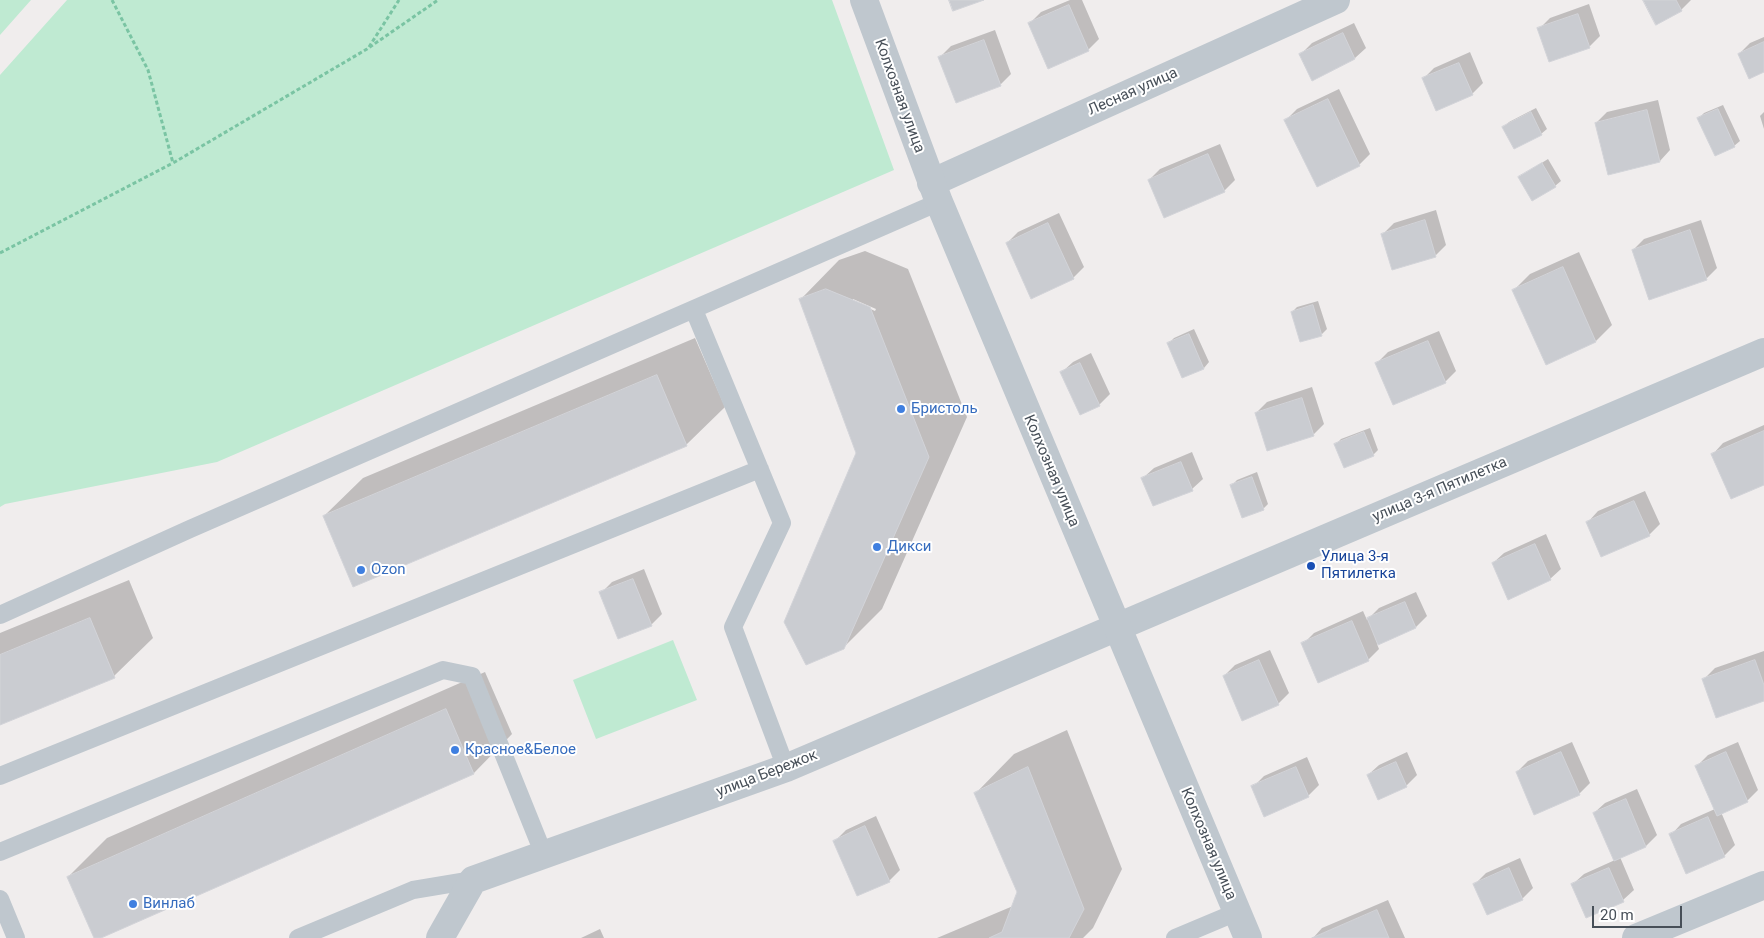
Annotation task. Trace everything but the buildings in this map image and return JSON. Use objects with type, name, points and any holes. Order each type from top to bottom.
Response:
[{"type":"street","name":"Колхозная улица","points":[[864,0],[935,193],[1248,938]]},
{"type":"street","name":"Лесная улица","points":[[935,193],[1336,0]]},
{"type":"street","name":"улица 3-я Пятилетка","points":[[1117,628],[1764,352]]},
{"type":"street","name":"улица Бережок","points":[[474,880],[786,768],[1117,628]]},
{"type":"street","points":[[440,938],[474,880]]},
{"type":"street","points":[[1636,938],[1764,885]]},
{"type":"lane","points":[[0,615],[190,529],[694,310],[935,193]]},
{"type":"lane","points":[[694,310],[782,523],[733,627],[786,768]]},
{"type":"lane","points":[[0,776],[760,469]]},
{"type":"lane","points":[[0,852],[443,670],[472,676],[544,855]]},
{"type":"lane","points":[[298,938],[413,890],[474,880]]},
{"type":"lane","points":[[0,899],[16,938]]},
{"type":"lane","points":[[1175,938],[1237,912]]},
{"type":"path","points":[[112,0],[148,70],[173,163]]},
{"type":"path","points":[[367,49],[398,0]]},
{"type":"path","points":[[0,253],[173,163],[367,49],[438,0]]},
{"type":"green space","points":[[0,0],[31,0],[0,35]]},
{"type":"green space","points":[[67,0],[832,0],[894,170],[217,462],[5,504],[0,507],[0,75]]},
{"type":"green space","points":[[673,640],[697,700],[596,739],[573,680]]},
{"type":"place","name":"Бристоль","points":[[901,409]]},
{"type":"place","name":"Дикси","points":[[877,547]]},
{"type":"place","name":"Улица 3-я Пятилетка","points":[[1311,566]]},
{"type":"place","name":"Ozon","points":[[361,570]]},
{"type":"place","name":"Красное&Белое","points":[[455,750]]},
{"type":"place","name":"Винлаб","points":[[133,904]]}]
